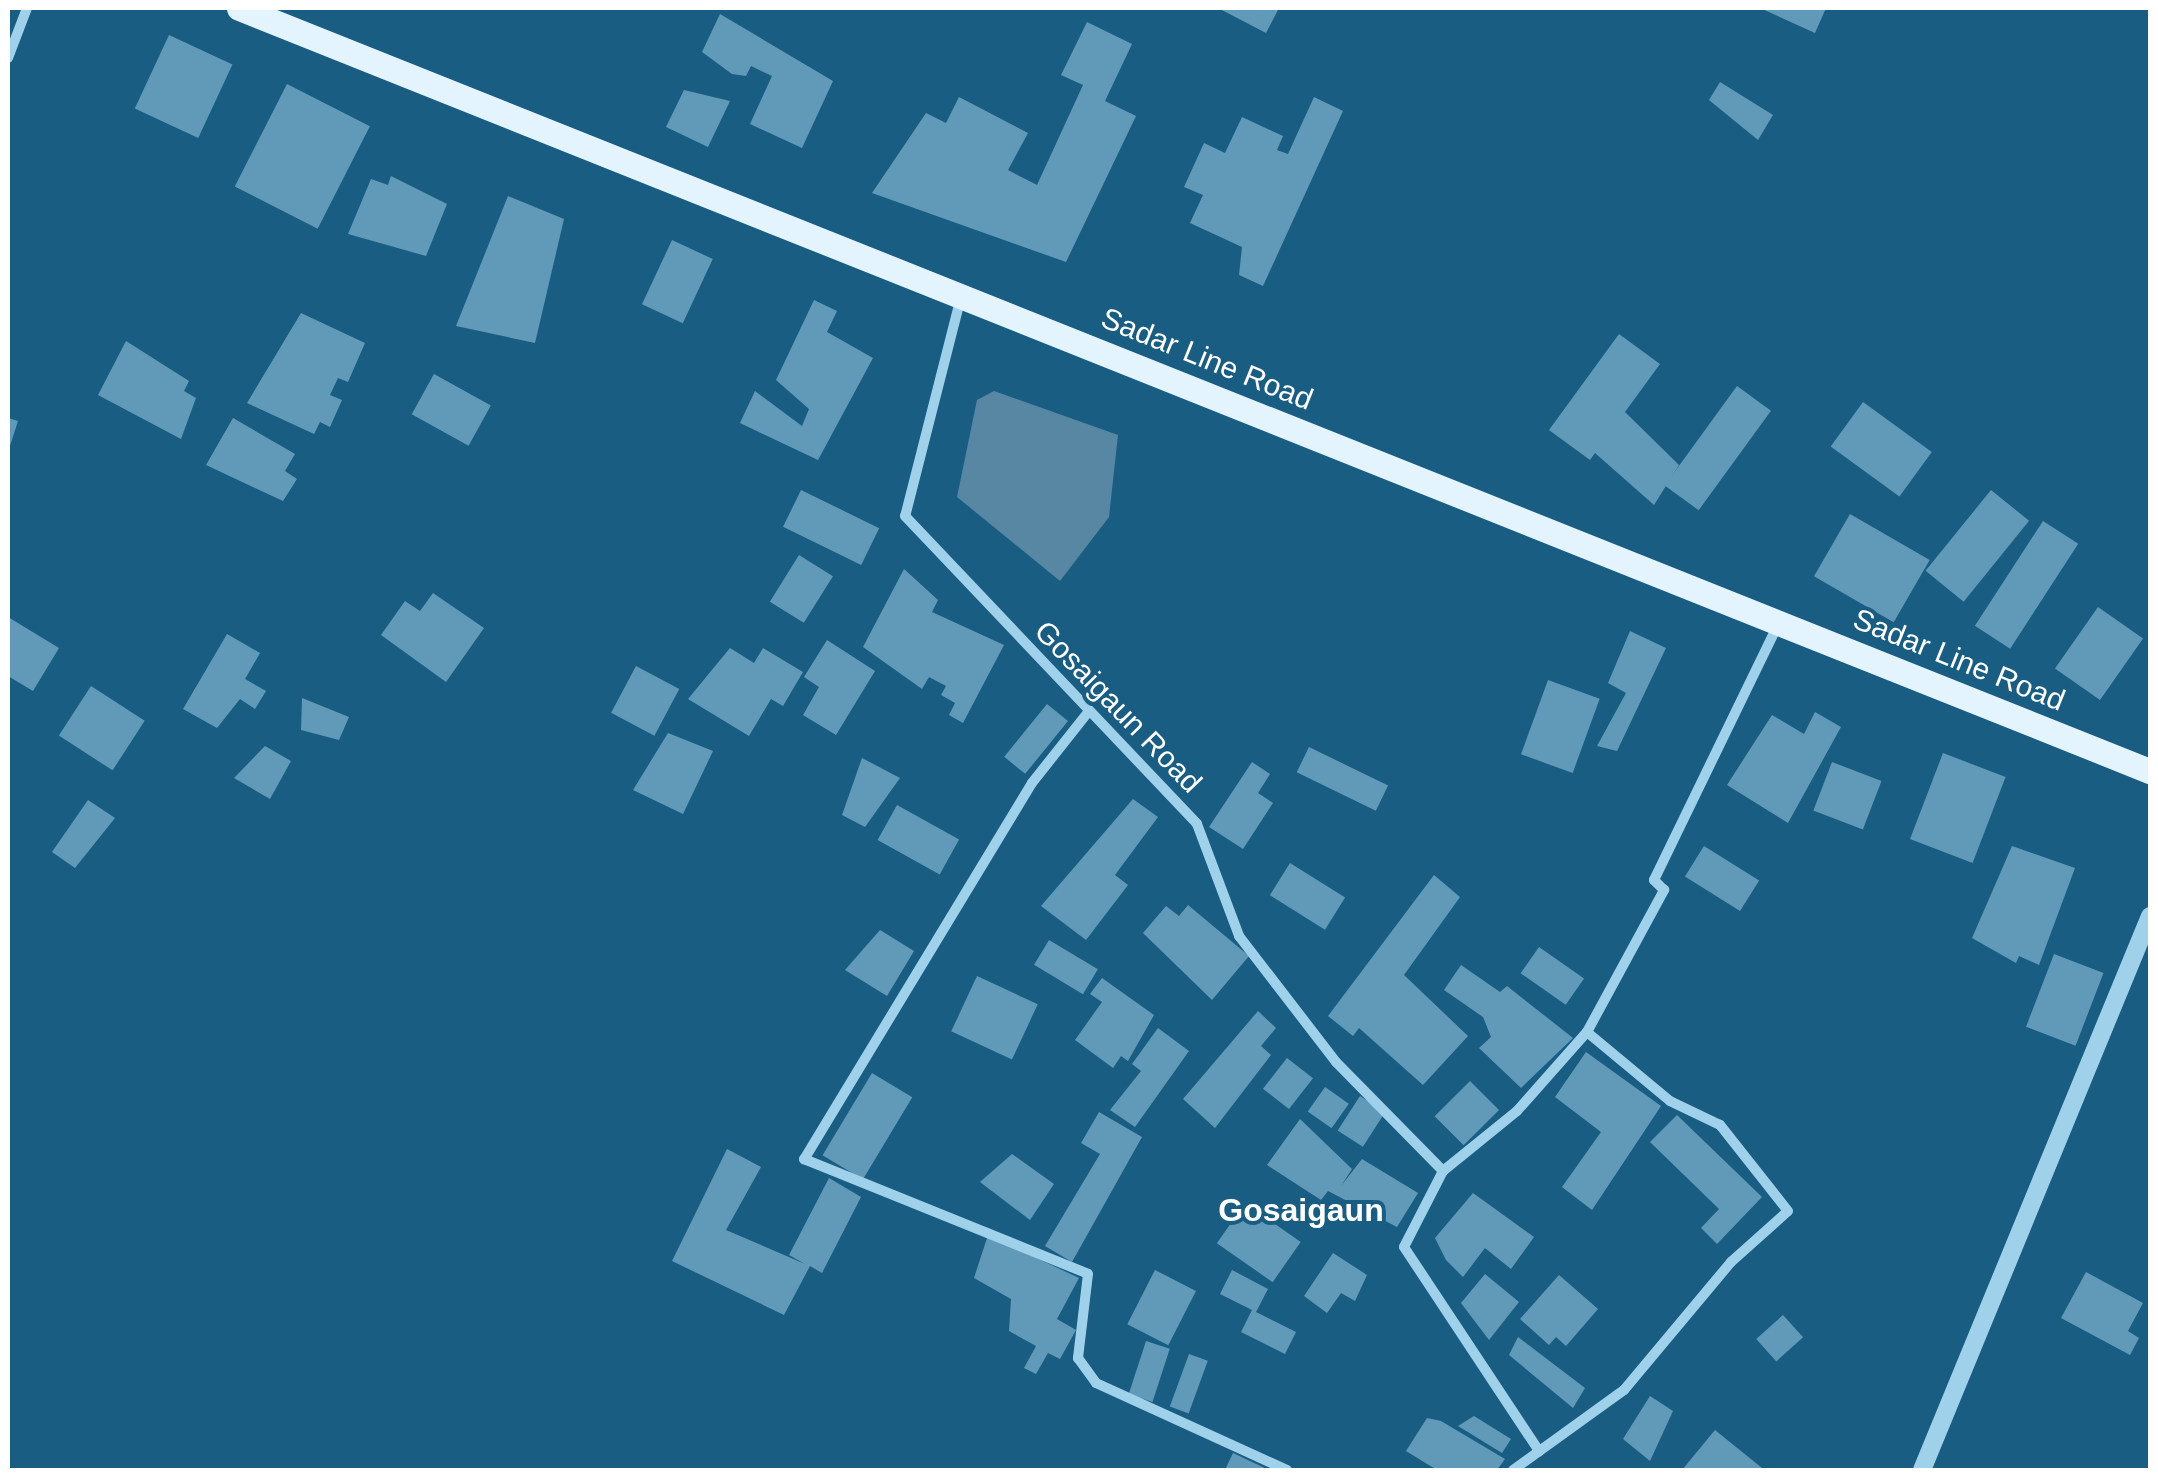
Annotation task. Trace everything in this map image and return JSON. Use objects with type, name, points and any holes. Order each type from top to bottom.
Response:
[{"type":"main road","name":"Sadar Line Road","points":[[240,8],[2150,771]]},
{"type":"street","points":[[8,58],[27,8]]},
{"type":"street","name":"Gosaigaun Road","points":[[961,296],[905,516],[1197,824],[1240,936],[1312,1030],[1443,1171]]},
{"type":"street","points":[[1542,1448],[1404,1247],[1443,1171],[1517,1111],[1587,1032],[1664,890],[1654,880],[1779,623]]},
{"type":"street","points":[[1089,711],[1022,799],[804,1159],[1088,1274],[1078,1358],[1096,1382],[1287,1470]]},
{"type":"street","points":[[1922,1470],[2150,916]]},
{"type":"street","points":[[1513,1470],[1624,1390],[1731,1262],[1788,1211],[1720,1125],[1670,1101],[1587,1032]]},
{"type":"street","points":[[1523,1470],[1542,1448]]},
{"type":"water","points":[[994,391],[1118,435],[1109,517],[1060,581],[957,497],[977,400]]},
{"type":"building","points":[[1218,8],[1279,8],[1266,33]]},
{"type":"building","points":[[1760,8],[1826,8],[1815,33]]},
{"type":"building","points":[[720,14],[833,81],[802,148],[750,124],[772,76],[751,66],[746,76],[732,74],[702,52]]},
{"type":"building","points":[[1087,22],[1132,44],[1105,101],[1136,116],[1066,262],[872,193],[926,113],[946,123],[959,97],[1028,133],[1008,170],[1037,185],[1083,85],[1061,75]]},
{"type":"building","points":[[169,35],[232,65],[198,138],[135,108]]},
{"type":"building","points":[[1720,82],[1773,115],[1758,140],[1709,100]]},
{"type":"building","points":[[287,84],[370,126],[318,229],[235,186]]},
{"type":"building","points":[[684,90],[730,101],[708,147],[666,127]]},
{"type":"building","points":[[1314,97],[1343,111],[1263,286],[1239,275],[1242,247],[1190,223],[1203,195],[1184,187],[1204,143],[1225,153],[1242,117],[1283,136],[1277,150],[1288,154]]},
{"type":"building","points":[[391,176],[447,204],[426,256],[348,234],[371,179],[388,185]]},
{"type":"building","points":[[508,196],[564,219],[535,343],[456,326]]},
{"type":"building","points":[[672,240],[713,259],[683,323],[642,304]]},
{"type":"building","points":[[814,300],[837,311],[827,332],[873,358],[818,460],[740,423],[755,391],[802,426],[809,409],[776,380]]},
{"type":"building","points":[[301,313],[365,343],[348,382],[338,378],[330,395],[342,400],[330,427],[320,422],[314,434],[247,403]]},
{"type":"building","points":[[1619,334],[1660,364],[1625,412],[1679,465],[1654,505],[1595,453],[1590,460],[1549,430]]},
{"type":"building","points":[[126,341],[189,381],[184,391],[196,398],[181,439],[98,395]]},
{"type":"building","points":[[434,374],[491,406],[469,446],[412,414]]},
{"type":"building","points":[[1737,386],[1771,411],[1699,510],[1665,486]]},
{"type":"building","points":[[1863,402],[1932,452],[1899,496],[1831,446]]},
{"type":"building","points":[[8,418],[18,421],[8,452]]},
{"type":"building","points":[[233,418],[295,454],[285,471],[297,479],[283,501],[206,465]]},
{"type":"building","points":[[801,490],[879,528],[861,565],[783,527]]},
{"type":"building","points":[[1991,490],[2029,521],[1964,602],[1926,571]]},
{"type":"building","points":[[1850,514],[1930,560],[1894,622],[1814,576]]},
{"type":"building","points":[[2043,521],[2078,544],[2010,649],[1975,626]]},
{"type":"building","points":[[799,555],[833,576],[804,623],[770,602]]},
{"type":"building","points":[[904,569],[938,600],[932,612],[1004,645],[963,723],[949,715],[955,703],[941,695],[946,686],[929,677],[922,689],[863,647]]},
{"type":"building","points":[[433,593],[484,628],[446,682],[381,635],[405,601],[420,611]]},
{"type":"building","points":[[2098,607],[2143,639],[2100,700],[2055,668]]},
{"type":"building","points":[[8,617],[59,648],[33,691],[8,676]]},
{"type":"building","points":[[1630,631],[1666,648],[1617,751],[1597,746],[1626,693],[1608,683]]},
{"type":"building","points":[[227,634],[260,653],[245,679],[266,691],[255,709],[240,699],[217,728],[183,709]]},
{"type":"building","points":[[827,640],[875,671],[836,735],[803,715],[819,687],[804,677]]},
{"type":"building","points":[[730,648],[754,663],[763,648],[803,672],[783,706],[771,699],[749,736],[688,699]]},
{"type":"building","points":[[636,666],[679,689],[654,736],[611,713]]},
{"type":"building","points":[[1548,680],[1600,699],[1573,773],[1521,754]]},
{"type":"building","points":[[91,686],[145,721],[113,770],[59,735]]},
{"type":"building","points":[[302,698],[349,717],[339,740],[301,730]]},
{"type":"building","points":[[1047,704],[1068,721],[1025,774],[1004,757]]},
{"type":"building","points":[[1815,712],[1841,727],[1788,823],[1727,785],[1772,715],[1804,734]]},
{"type":"building","points":[[668,733],[713,751],[683,814],[633,790]]},
{"type":"building","points":[[265,746],[291,761],[270,799],[234,778]]},
{"type":"building","points":[[1309,747],[1388,786],[1376,811],[1297,772]]},
{"type":"building","points":[[1943,753],[2006,777],[1973,863],[1910,839]]},
{"type":"building","points":[[862,758],[900,778],[865,827],[842,815]]},
{"type":"building","points":[[1252,762],[1270,774],[1258,793],[1273,803],[1243,849],[1209,827]]},
{"type":"building","points":[[1832,762],[1881,781],[1863,830],[1813,811]]},
{"type":"building","points":[[1133,799],[1158,817],[1115,875],[1128,885],[1086,940],[1041,906]]},
{"type":"building","points":[[88,800],[115,818],[75,868],[52,852]]},
{"type":"building","points":[[897,805],[959,839],[940,874],[878,840]]},
{"type":"building","points":[[1704,846],[1759,880],[1740,911],[1685,877]]},
{"type":"building","points":[[2012,846],[2075,868],[2039,965],[2019,956],[2016,963],[1972,938]]},
{"type":"building","points":[[1290,863],[1345,897],[1325,930],[1270,895]]},
{"type":"building","points":[[1434,875],[1460,897],[1404,975],[1468,1036],[1423,1085],[1359,1028],[1353,1036],[1328,1016]]},
{"type":"building","points":[[1188,905],[1249,956],[1212,1000],[1143,933],[1166,906],[1179,916]]},
{"type":"building","points":[[880,930],[914,951],[887,996],[845,970]]},
{"type":"building","points":[[1049,940],[1098,969],[1083,994],[1034,965]]},
{"type":"building","points":[[1539,947],[1584,979],[1566,1005],[1521,973]]},
{"type":"building","points":[[2054,954],[2103,973],[2076,1046],[2026,1027]]},
{"type":"building","points":[[1461,965],[1500,992],[1507,986],[1573,1038],[1521,1088],[1479,1048],[1491,1037],[1483,1017],[1444,990]]},
{"type":"building","points":[[977,976],[1038,1004],[1012,1060],[951,1031]]},
{"type":"building","points":[[1102,978],[1154,1015],[1128,1061],[1121,1056],[1113,1068],[1075,1040],[1102,1002],[1090,994]]},
{"type":"building","points":[[1258,1011],[1276,1028],[1261,1046],[1271,1055],[1215,1128],[1183,1099]]},
{"type":"building","points":[[1158,1028],[1189,1051],[1135,1127],[1110,1110],[1141,1071],[1132,1064]]},
{"type":"building","points":[[1586,1052],[1661,1106],[1592,1210],[1562,1187],[1601,1132],[1555,1097]]},
{"type":"building","points":[[1287,1058],[1313,1078],[1289,1109],[1263,1089]]},
{"type":"building","points":[[872,1073],[912,1097],[863,1179],[823,1155]]},
{"type":"building","points":[[1470,1081],[1499,1110],[1464,1145],[1435,1116]]},
{"type":"building","points":[[1325,1087],[1349,1104],[1332,1128],[1308,1112]]},
{"type":"building","points":[[1360,1096],[1385,1112],[1363,1147],[1338,1130]]},
{"type":"building","points":[[1099,1112],[1142,1137],[1072,1262],[1045,1246],[1100,1154],[1081,1143]]},
{"type":"building","points":[[1677,1115],[1762,1197],[1717,1244],[1701,1228],[1719,1209],[1650,1142]]},
{"type":"building","points":[[1300,1119],[1352,1169],[1341,1186],[1362,1159],[1418,1193],[1397,1227],[1328,1191],[1321,1200],[1267,1165]]},
{"type":"building","points":[[727,1149],[761,1167],[726,1230],[805,1264],[789,1255],[829,1178],[861,1197],[822,1273],[810,1266],[784,1315],[672,1261]]},
{"type":"building","points":[[1012,1154],[1054,1184],[1030,1220],[980,1182]]},
{"type":"building","points":[[1473,1193],[1534,1237],[1511,1269],[1485,1248],[1463,1277],[1446,1260],[1435,1238]]},
{"type":"building","points":[[1245,1203],[1301,1242],[1273,1282],[1217,1243]]},
{"type":"building","points":[[988,1235],[1079,1278],[1057,1319],[1076,1330],[1060,1359],[1048,1353],[1036,1374],[1024,1368],[1036,1346],[1009,1331],[1011,1299],[974,1278]]},
{"type":"building","points":[[1333,1253],[1367,1275],[1355,1301],[1341,1293],[1327,1313],[1304,1296]]},
{"type":"building","points":[[1155,1270],[1196,1291],[1168,1345],[1127,1324]]},
{"type":"building","points":[[1232,1270],[1268,1289],[1256,1312],[1296,1332],[1285,1354],[1241,1332],[1252,1310],[1220,1294]]},
{"type":"building","points":[[2086,1272],[2143,1303],[2128,1331],[2139,1338],[2130,1355],[2061,1318]]},
{"type":"building","points":[[1485,1274],[1519,1302],[1489,1340],[1461,1303]]},
{"type":"building","points":[[1559,1275],[1598,1309],[1566,1346],[1556,1337],[1549,1345],[1520,1319]]},
{"type":"building","points":[[1783,1315],[1803,1337],[1776,1361],[1756,1339]]},
{"type":"building","points":[[1518,1337],[1585,1388],[1573,1408],[1509,1355]]},
{"type":"building","points":[[1146,1341],[1170,1349],[1152,1402],[1129,1394]]},
{"type":"building","points":[[1189,1354],[1208,1361],[1189,1413],[1170,1407]]},
{"type":"building","points":[[1650,1396],[1673,1411],[1650,1461],[1623,1439]]},
{"type":"building","points":[[1474,1416],[1511,1439],[1502,1453],[1458,1426]]},
{"type":"building","points":[[1427,1418],[1441,1421],[1505,1459],[1497,1470],[1437,1470],[1406,1451]]},
{"type":"building","points":[[1715,1430],[1762,1468],[1682,1470]]},
{"type":"building","points":[[1233,1453],[1269,1470],[1225,1470]]},
{"type":"district","name":"Gosaigaun","points":[[1301,1210]]}]
